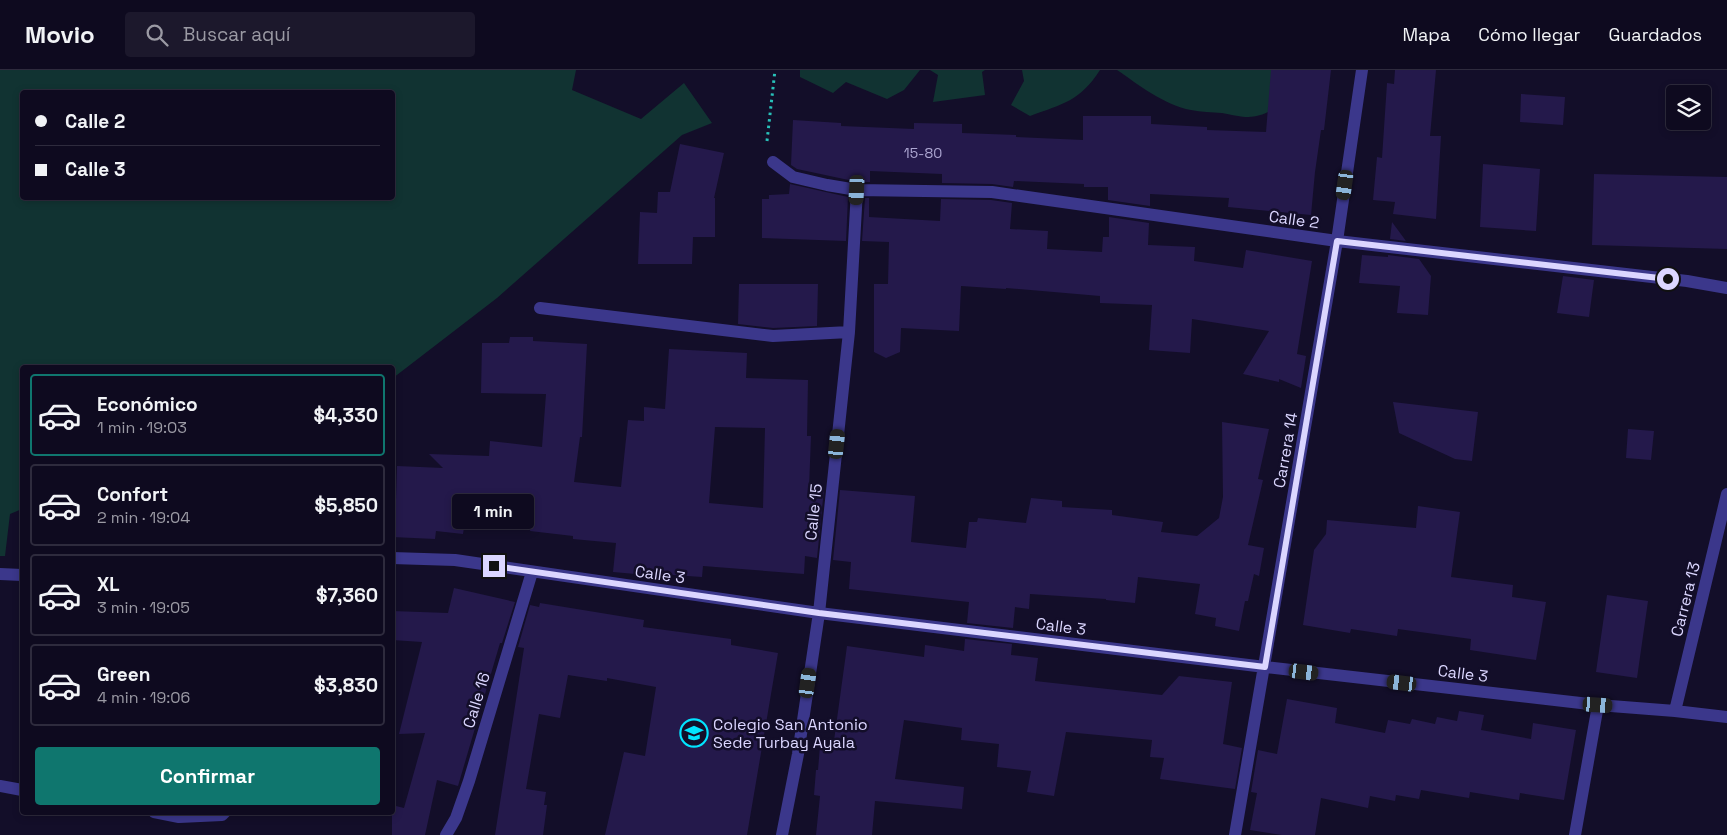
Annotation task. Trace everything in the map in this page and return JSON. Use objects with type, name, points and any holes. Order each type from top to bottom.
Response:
[{"type":"street","name":"Carrera 14","points":[[1235,835],[1337,241],[1362,70]]},
{"type":"street","name":"Calle 2","points":[[773,162],[793,177],[857,190],[992,192],[1337,241],[1687,281],[1727,288]]},
{"type":"street","name":"Calle 15","points":[[782,835],[798,754],[819,613],[849,332],[857,190]]},
{"type":"street","points":[[540,308],[773,336],[849,332]]},
{"type":"street","name":"Carrera 13","points":[[1674,711],[1727,494]]},
{"type":"street","name":"Calle 3","points":[[395,558],[455,560],[819,613],[1265,667],[1598,705],[1727,717]]},
{"type":"street","name":"Calle 16","points":[[446,835],[456,818],[469,781],[532,572]]},
{"type":"street","points":[[0,574],[20,575]]},
{"type":"street","points":[[1575,835],[1598,705]]},
{"type":"street","points":[[0,786],[20,790]]},
{"type":"street","points":[[169,815],[179,817],[222,815]]},
{"type":"path","points":[[773,162],[767,148],[775,70]]},
{"type":"green space","points":[[0,70],[576,70],[572,90],[641,119],[684,83],[712,123],[682,135],[497,298],[395,376],[395,365],[20,365],[20,510],[10,514],[5,556],[0,556]]},
{"type":"green space","points":[[800,70],[920,70],[904,90],[887,99],[846,82],[833,93],[800,77]]},
{"type":"green space","points":[[930,70],[985,70],[982,72],[985,95],[933,102],[938,75]]},
{"type":"green space","points":[[1022,70],[1100,70],[1078,95],[1030,116],[1011,105],[1024,81]]},
{"type":"green space","points":[[1117,70],[1271,70],[1274,109],[1254,117],[1191,110],[1171,104]]},
{"type":"building","points":[[1271,70],[1331,70],[1324,130],[1321,130],[1315,172],[1311,215],[1228,207],[1229,198],[1150,194],[1150,206],[1108,200],[1108,187],[1084,187],[1084,184],[1014,181],[1013,187],[992,184],[942,183],[942,174],[870,171],[870,182],[858,182],[797,169],[791,165],[793,120],[841,123],[841,126],[914,129],[914,123],[962,124],[962,133],[1083,140],[1083,116],[1151,116],[1151,124],[1207,127],[1207,130],[1266,132]]},
{"type":"building","points":[[1395,70],[1436,70],[1430,136],[1441,136],[1436,219],[1393,214],[1395,202],[1373,200],[1377,157],[1382,158],[1387,83],[1394,84]]},
{"type":"building","points":[[1521,94],[1565,97],[1563,125],[1520,122]]},
{"type":"building","points":[[680,144],[724,153],[714,198],[715,237],[693,237],[692,264],[638,264],[640,212],[657,213],[658,192],[670,192]]},
{"type":"building","points":[[1483,164],[1540,169],[1536,231],[1480,227]]},
{"type":"building","points":[[1594,174],[1727,177],[1727,249],[1592,245]]},
{"type":"building","points":[[790,184],[848,197],[846,241],[762,238],[762,199],[769,199],[769,195],[789,194]]},
{"type":"building","points":[[865,198],[869,198],[869,217],[940,221],[941,199],[991,200],[1012,203],[1010,229],[1048,231],[1047,249],[1102,252],[1103,237],[1109,237],[1109,217],[1149,223],[1148,245],[1195,247],[1194,261],[1243,268],[1246,250],[1312,261],[1297,354],[1306,356],[1301,388],[1279,379],[1279,382],[1243,374],[1269,331],[1192,319],[1190,353],[1149,350],[1152,305],[1100,303],[1100,296],[1006,288],[961,286],[959,331],[901,328],[900,352],[886,358],[874,352],[874,284],[888,284],[889,242],[862,241]]},
{"type":"building","points":[[1392,222],[1406,241],[1390,239]]},
{"type":"building","points":[[1362,255],[1388,257],[1388,255],[1419,259],[1431,276],[1428,315],[1397,313],[1400,286],[1359,283]]},
{"type":"building","points":[[1563,276],[1594,280],[1589,317],[1557,313]]},
{"type":"building","points":[[739,284],[818,284],[817,326],[773,328],[738,324]]},
{"type":"building","points":[[510,337],[533,337],[533,341],[587,344],[582,437],[580,437],[574,482],[621,487],[628,420],[644,421],[644,407],[665,409],[669,349],[747,353],[746,378],[808,380],[807,436],[811,436],[809,488],[824,489],[817,558],[805,556],[804,574],[703,566],[702,577],[659,574],[658,576],[613,572],[616,543],[573,539],[573,536],[530,531],[531,527],[465,521],[463,534],[436,531],[435,539],[395,537],[397,466],[443,468],[429,454],[489,456],[490,441],[542,447],[546,394],[481,393],[482,343],[509,343]],"holes":[[[715,427],[765,428],[763,508],[709,503]]]},
{"type":"building","points":[[1393,402],[1478,412],[1472,461],[1455,459],[1399,433]]},
{"type":"building","points":[[1222,422],[1269,429],[1258,479],[1263,480],[1248,545],[1264,548],[1259,576],[1254,574],[1248,601],[1245,601],[1239,631],[1215,626],[1216,618],[1195,614],[1200,584],[1138,577],[1135,603],[1106,599],[1030,594],[1029,609],[1015,607],[1013,628],[967,623],[969,602],[849,589],[851,562],[833,560],[840,490],[915,496],[911,542],[966,548],[969,522],[977,522],[978,518],[1026,523],[1031,498],[1062,501],[1062,507],[1112,510],[1112,515],[1163,522],[1161,532],[1197,536],[1219,518],[1223,497]]},
{"type":"building","points":[[1628,429],[1654,431],[1651,460],[1626,458]]},
{"type":"building","points":[[1418,506],[1460,512],[1451,577],[1513,585],[1512,597],[1546,602],[1536,660],[1470,650],[1471,639],[1398,629],[1397,636],[1351,629],[1350,633],[1303,625],[1314,550],[1326,534],[1327,520],[1416,528]]},
{"type":"building","points":[[454,588],[515,602],[502,643],[500,643],[458,786],[437,780],[425,835],[392,835],[392,815],[395,815],[395,806],[404,808],[425,733],[399,734],[422,642],[395,640],[395,611],[448,613]]},
{"type":"building","points":[[1607,595],[1648,601],[1637,678],[1596,672]]},
{"type":"building","name":"Colegio San Antonio Sede Turbay Ayala","points":[[540,603],[644,620],[643,627],[731,639],[731,645],[778,653],[747,835],[605,835],[624,752],[645,756],[656,687],[607,678],[607,681],[568,675],[560,718],[539,714],[526,789],[546,792],[544,805],[547,805],[543,835],[495,835],[524,648],[518,647],[530,605],[539,607]]},
{"type":"building","points":[[965,639],[1012,644],[1011,655],[1038,658],[1035,681],[1162,695],[1179,676],[1232,682],[1223,744],[1242,748],[1235,789],[1160,779],[1164,758],[1150,757],[1152,740],[1066,732],[1054,796],[1027,792],[1031,771],[997,767],[999,744],[961,740],[962,728],[904,720],[895,779],[964,787],[962,809],[875,801],[872,835],[816,835],[820,796],[814,795],[816,770],[818,770],[820,746],[833,748],[847,646],[924,657],[925,645],[964,651]]},
{"type":"building","points":[[1287,699],[1337,708],[1335,723],[1385,733],[1388,720],[1410,724],[1412,719],[1435,724],[1437,717],[1457,721],[1459,711],[1484,715],[1481,730],[1531,739],[1533,723],[1576,730],[1564,800],[1520,793],[1519,800],[1470,792],[1469,798],[1421,790],[1419,799],[1396,795],[1395,801],[1370,796],[1368,808],[1321,798],[1315,835],[1282,835],[1250,830],[1257,793],[1251,792],[1258,750],[1277,754]]},
{"type":"place","name":"Colegio San Antonio Sede Turbay Ayala","points":[[694,733]]},
{"type":"route","points":[[494,566],[819,613],[1265,667],[1337,241],[1668,279]]}]
